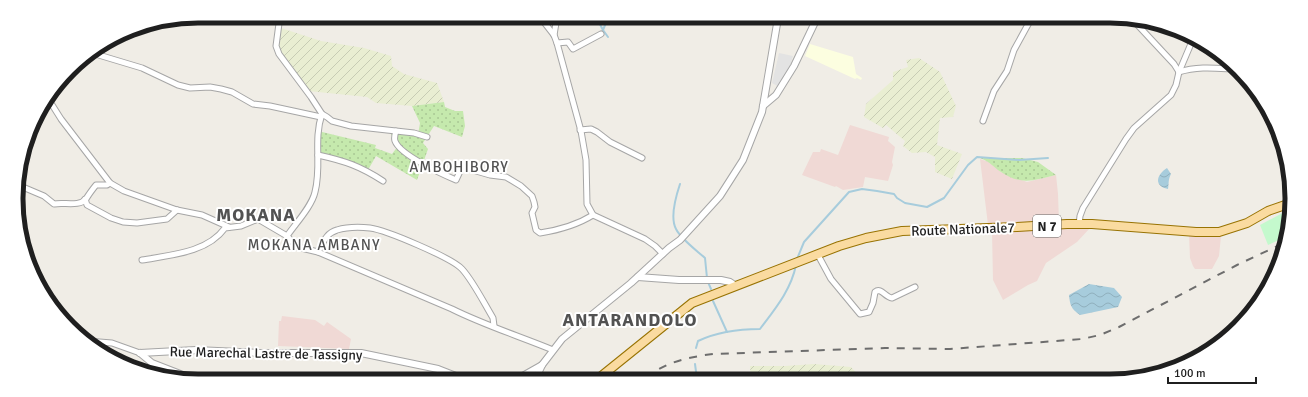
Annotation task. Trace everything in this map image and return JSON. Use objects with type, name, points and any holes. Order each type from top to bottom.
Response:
[{"type":"main road","name":"Route Nationale7","points":[[736,286],[866,238],[902,231],[1080,224],[1196,232],[1219,232],[1247,223],[1268,210],[1285,205]]},
{"type":"main road","name":"N 7","points":[[603,374],[692,303],[736,286]]},
{"type":"street","points":[[279,23],[276,46],[279,54],[311,97],[321,116],[317,131],[318,155],[315,193],[311,202],[287,236]]},
{"type":"street","points":[[545,23],[554,35],[557,43],[581,132],[586,160],[587,204],[593,215],[645,239],[663,254]]},
{"type":"street","points":[[554,35],[556,23]]},
{"type":"street","points":[[538,374],[542,365],[562,339],[638,277],[680,240],[720,196],[743,160],[756,128],[763,106],[777,23]]},
{"type":"street","points":[[763,106],[776,95],[780,89],[794,66],[815,23]]},
{"type":"street","points":[[982,121],[994,91],[1007,71],[1014,50],[1029,23]]},
{"type":"street","points":[[1138,26],[1174,64],[1179,72]]},
{"type":"street","points":[[557,43],[568,42],[573,49],[601,34]]},
{"type":"street","points":[[1080,224],[1080,216],[1083,208],[1128,135],[1171,95],[1191,43]]},
{"type":"street","points":[[98,55],[142,68],[178,85],[190,88],[210,87],[232,92],[253,104],[327,117],[332,121],[351,126],[396,131],[427,137]]},
{"type":"street","points":[[1179,72],[1190,68],[1227,69]]},
{"type":"street","points":[[51,104],[61,119],[110,183],[124,191],[177,210],[202,215],[230,227]]},
{"type":"street","points":[[581,132],[591,130],[597,132],[610,142],[642,158]]},
{"type":"street","points":[[396,131],[395,140],[400,148],[431,169],[456,180],[462,167],[490,175],[506,177],[522,186],[532,196],[535,207],[532,213],[536,230],[540,232],[582,222],[593,215]]},
{"type":"street","points":[[318,155],[355,165],[383,181]]},
{"type":"street","points":[[23,187],[44,196],[54,204],[64,202],[78,204],[85,200],[96,186],[107,186],[110,183]]},
{"type":"street","points":[[85,200],[87,205],[111,218],[124,222],[137,223],[167,219],[177,210]]},
{"type":"street","points":[[142,260],[199,248],[215,240],[225,228],[240,226],[258,219],[287,236],[297,246],[318,252],[470,317],[553,350]]},
{"type":"street","points":[[318,252],[327,235],[336,230],[354,227],[372,228],[420,246],[452,261],[462,268],[493,318],[494,326]]},
{"type":"street","points":[[818,255],[832,279],[860,314],[869,312],[877,290],[880,290],[889,298],[892,298],[914,287]]},
{"type":"street","points":[[638,277],[679,280],[722,280],[730,282],[736,286]]},
{"type":"street","points":[[98,342],[112,343],[140,352],[152,363],[173,372]]},
{"type":"street","name":"Rue Marechal Lastre de Tassigny","points":[[140,352],[196,350],[361,353],[439,369],[454,374]]},
{"type":"street","points":[[526,374],[542,365]]},
{"type":"shaded area","points":[[281,28],[321,41],[364,48],[391,56],[392,66],[404,74],[437,83],[444,102],[412,106],[376,103],[367,97],[308,91],[280,53],[278,46]]},
{"type":"shaded area","points":[[810,44],[853,57],[856,74],[862,78],[861,80],[857,78],[855,79],[805,56]]},
{"type":"shaded area","points":[[779,53],[793,56],[789,69],[779,87],[772,83]]},
{"type":"shaded area","points":[[919,58],[940,72],[956,106],[953,117],[940,118],[937,145],[962,154],[952,179],[935,172],[935,157],[926,152],[912,153],[903,146],[905,141],[886,125],[883,128],[864,117],[866,104],[893,80],[893,72],[908,67],[906,60]]},
{"type":"shaded area","points":[[850,125],[889,137],[888,141],[895,147],[892,162],[893,165],[888,181],[865,177],[863,187],[843,190],[836,186],[835,187],[802,175],[813,152],[820,152],[821,149],[838,155]]},
{"type":"shaded area","points":[[980,159],[989,162],[1001,172],[1027,182],[1056,175],[1059,222],[988,225]]},
{"type":"shaded area","points":[[1074,227],[1090,228],[1077,242],[1046,263],[1037,281],[1003,300],[993,280],[992,232]]},
{"type":"shaded area","points":[[1189,234],[1210,237],[1221,236],[1219,256],[1212,269],[1195,269],[1193,266],[1190,258]]},
{"type":"shaded area","points":[[282,316],[315,320],[324,326],[327,322],[351,339],[349,349],[278,346],[279,321],[281,321]]},
{"type":"shaded area","points":[[814,364],[851,367],[857,374],[751,374],[750,366]]},
{"type":"shaded area","points":[[156,367],[167,371],[164,371],[155,369]]},
{"type":"green space","points":[[444,102],[445,107],[455,111],[463,111],[465,126],[462,137],[434,126],[423,143],[428,149],[417,180],[376,156],[368,170],[319,154],[318,131],[376,145],[375,148],[392,154],[398,146],[389,131],[418,135],[420,123],[412,106]]},
{"type":"green space","points":[[980,158],[1022,158],[1038,162],[1056,175],[1028,181],[1015,179]]},
{"type":"green space","points":[[1285,212],[1280,239],[1268,245],[1260,225]]},
{"type":"water","points":[[1167,168],[1171,174],[1168,189],[1158,183],[1159,176]]},
{"type":"water","points":[[1089,284],[1114,288],[1122,297],[1118,307],[1080,315],[1077,313],[1070,302],[1069,295]]},
{"type":"waterway","points":[[599,23],[603,30]]},
{"type":"waterway","points":[[606,23],[603,30],[608,37]]},
{"type":"waterway","points":[[797,259],[804,242],[849,192],[862,189],[894,194],[905,203],[927,207],[944,198],[968,165],[977,157],[1019,160],[1048,158]]},
{"type":"waterway","points":[[680,184],[674,207],[674,224],[681,237],[705,258],[707,278]]},
{"type":"waterway","points":[[696,348],[698,341],[713,335],[736,330],[760,329],[777,307],[790,283],[796,265]]},
{"type":"waterway","points":[[708,282],[711,289]]},
{"type":"waterway","points":[[713,301],[727,332]]},
{"type":"waterway","points":[[695,364],[696,374]]},
{"type":"railway","points":[[651,374],[678,361],[713,354],[885,348],[950,349],[1082,339],[1100,335],[1119,327],[1237,265],[1279,245]]},
{"type":"district","name":"AMBOHIBORY","points":[[459,167]]},
{"type":"district","name":"MOKANA","points":[[256,215]]},
{"type":"district","name":"MOKANA AMBANY","points":[[314,245]]},
{"type":"district","name":"ANTARANDOLO","points":[[630,320]]}]
